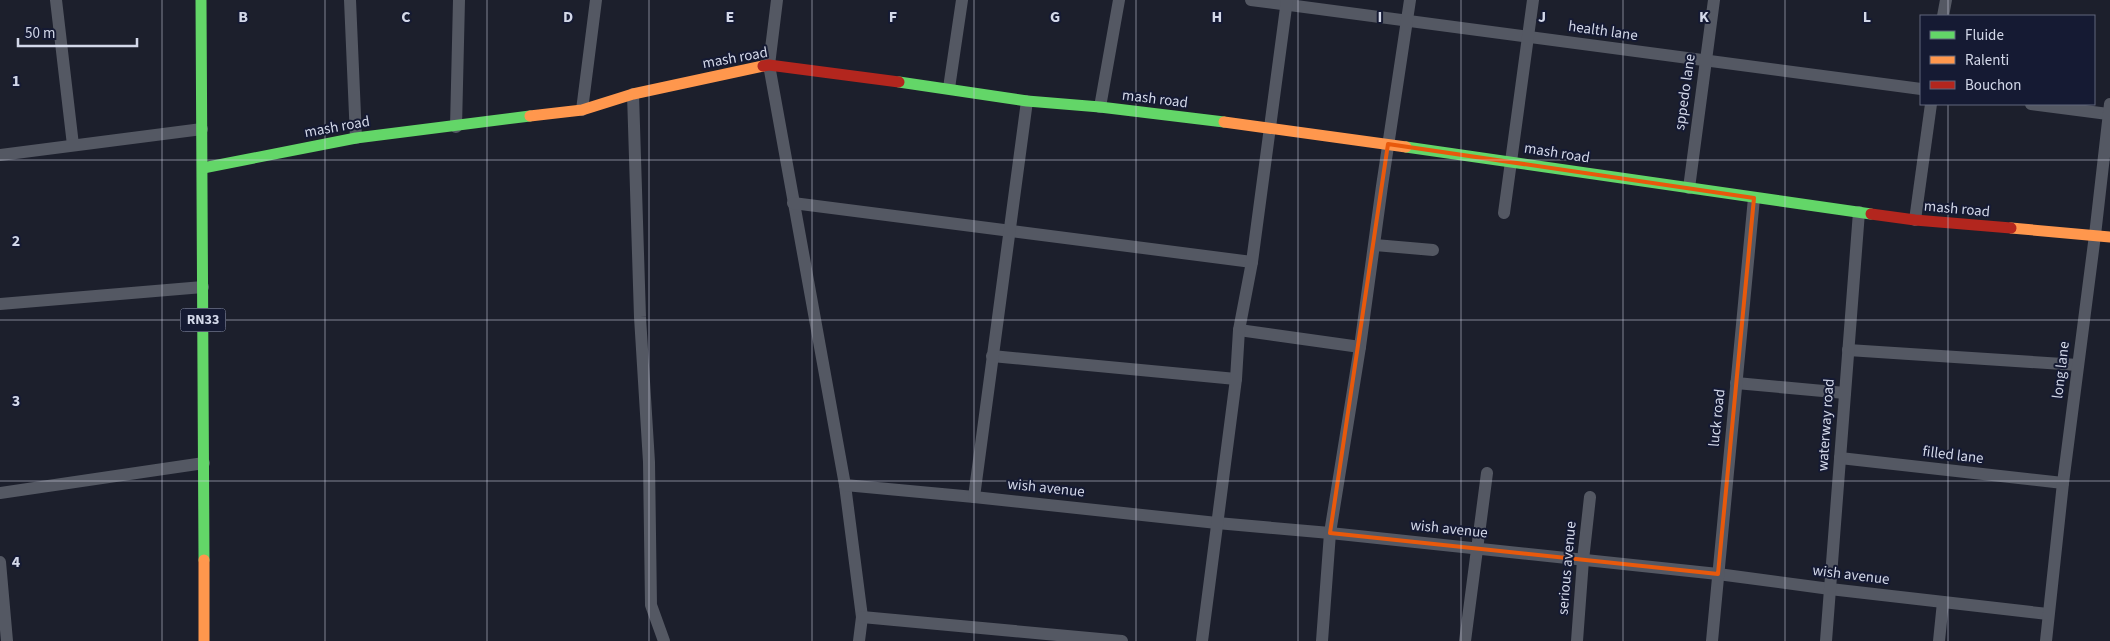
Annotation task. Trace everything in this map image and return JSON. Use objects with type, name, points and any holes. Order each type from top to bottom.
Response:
[{"type":"street","points":[[56,0],[73,145]]},
{"type":"street","name":"RN33","points":[[201,0],[204,641]]},
{"type":"street","points":[[350,0],[356,138]]},
{"type":"street","points":[[456,127],[459,0]]},
{"type":"street","points":[[582,110],[596,0]]},
{"type":"street","points":[[777,0],[769,65],[845,485],[862,618],[860,641]]},
{"type":"street","points":[[949,88],[962,0]]},
{"type":"street","points":[[1100,107],[1119,0]]},
{"type":"street","name":"health lane","points":[[1251,0],[1287,2],[1407,21],[1920,89]]},
{"type":"street","points":[[1322,641],[1330,532],[1360,347],[1410,0]]},
{"type":"street","points":[[1504,213],[1533,0]]},
{"type":"street","name":"sppedo lane","points":[[1689,188],[1714,0]]},
{"type":"street","points":[[1943,15],[1946,0]]},
{"type":"street","points":[[1202,641],[1236,379],[1240,330],[1252,262],[1287,2]]},
{"type":"street","name":"mash road","points":[[202,168],[356,138],[582,110],[632,94],[769,65],[949,88],[1027,101],[1100,107],[1270,127],[1914,220],[2095,234],[2110,237]]},
{"type":"street","points":[[632,94],[640,317],[649,462],[651,605],[664,641]]},
{"type":"street","points":[[974,496],[1027,101]]},
{"type":"street","points":[[1914,220],[1931,105]]},
{"type":"street","points":[[2047,105],[2109,109]]},
{"type":"street","name":"long lane","points":[[2046,641],[2063,484],[2109,109]]},
{"type":"street","points":[[0,154],[202,130]]},
{"type":"street","name":"luck road","points":[[1712,641],[1754,198]]},
{"type":"street","points":[[793,203],[1252,262]]},
{"type":"street","name":"waterway road","points":[[1826,641],[1859,212]]},
{"type":"street","points":[[1375,245],[1433,250]]},
{"type":"street","points":[[0,304],[203,287]]},
{"type":"street","points":[[1240,330],[1360,347]]},
{"type":"street","points":[[1848,350],[2078,365]]},
{"type":"street","points":[[992,356],[1236,379]]},
{"type":"street","points":[[1736,383],[1845,393]]},
{"type":"street","name":"filled lane","points":[[1840,458],[2063,484]]},
{"type":"street","points":[[0,493],[204,463]]},
{"type":"street","points":[[1465,641],[1487,473]]},
{"type":"street","name":"wish avenue","points":[[845,485],[974,496],[1217,523],[1330,532],[1718,574],[2048,614]]},
{"type":"street","name":"serious avenue","points":[[1577,641],[1590,497]]},
{"type":"street","points":[[0,562],[7,641]]},
{"type":"street","points":[[1939,641],[1943,602]]},
{"type":"street","points":[[862,618],[1122,641]]},
{"type":"highlighted area","points":[[1388,144],[1754,198],[1718,574],[1330,533]]},
{"type":"traffic: fast","points":[[201,0],[204,560]]},
{"type":"traffic: fast","points":[[899,82],[1027,101],[1100,107],[1224,122]]},
{"type":"traffic: fast","points":[[203,168],[356,138],[530,116]]},
{"type":"traffic: fast","points":[[1406,147],[1871,214]]},
{"type":"traffic: slow","points":[[530,116],[582,110],[633,94],[763,66]]},
{"type":"traffic: slow","points":[[1224,122],[1406,147]]},
{"type":"traffic: slow","points":[[2011,228],[2110,237]]},
{"type":"traffic: slow","points":[[204,560],[204,641]]},
{"type":"traffic: jam","points":[[763,66],[769,65],[899,82]]},
{"type":"traffic: jam","points":[[1871,214],[1915,220],[2011,228]]}]
